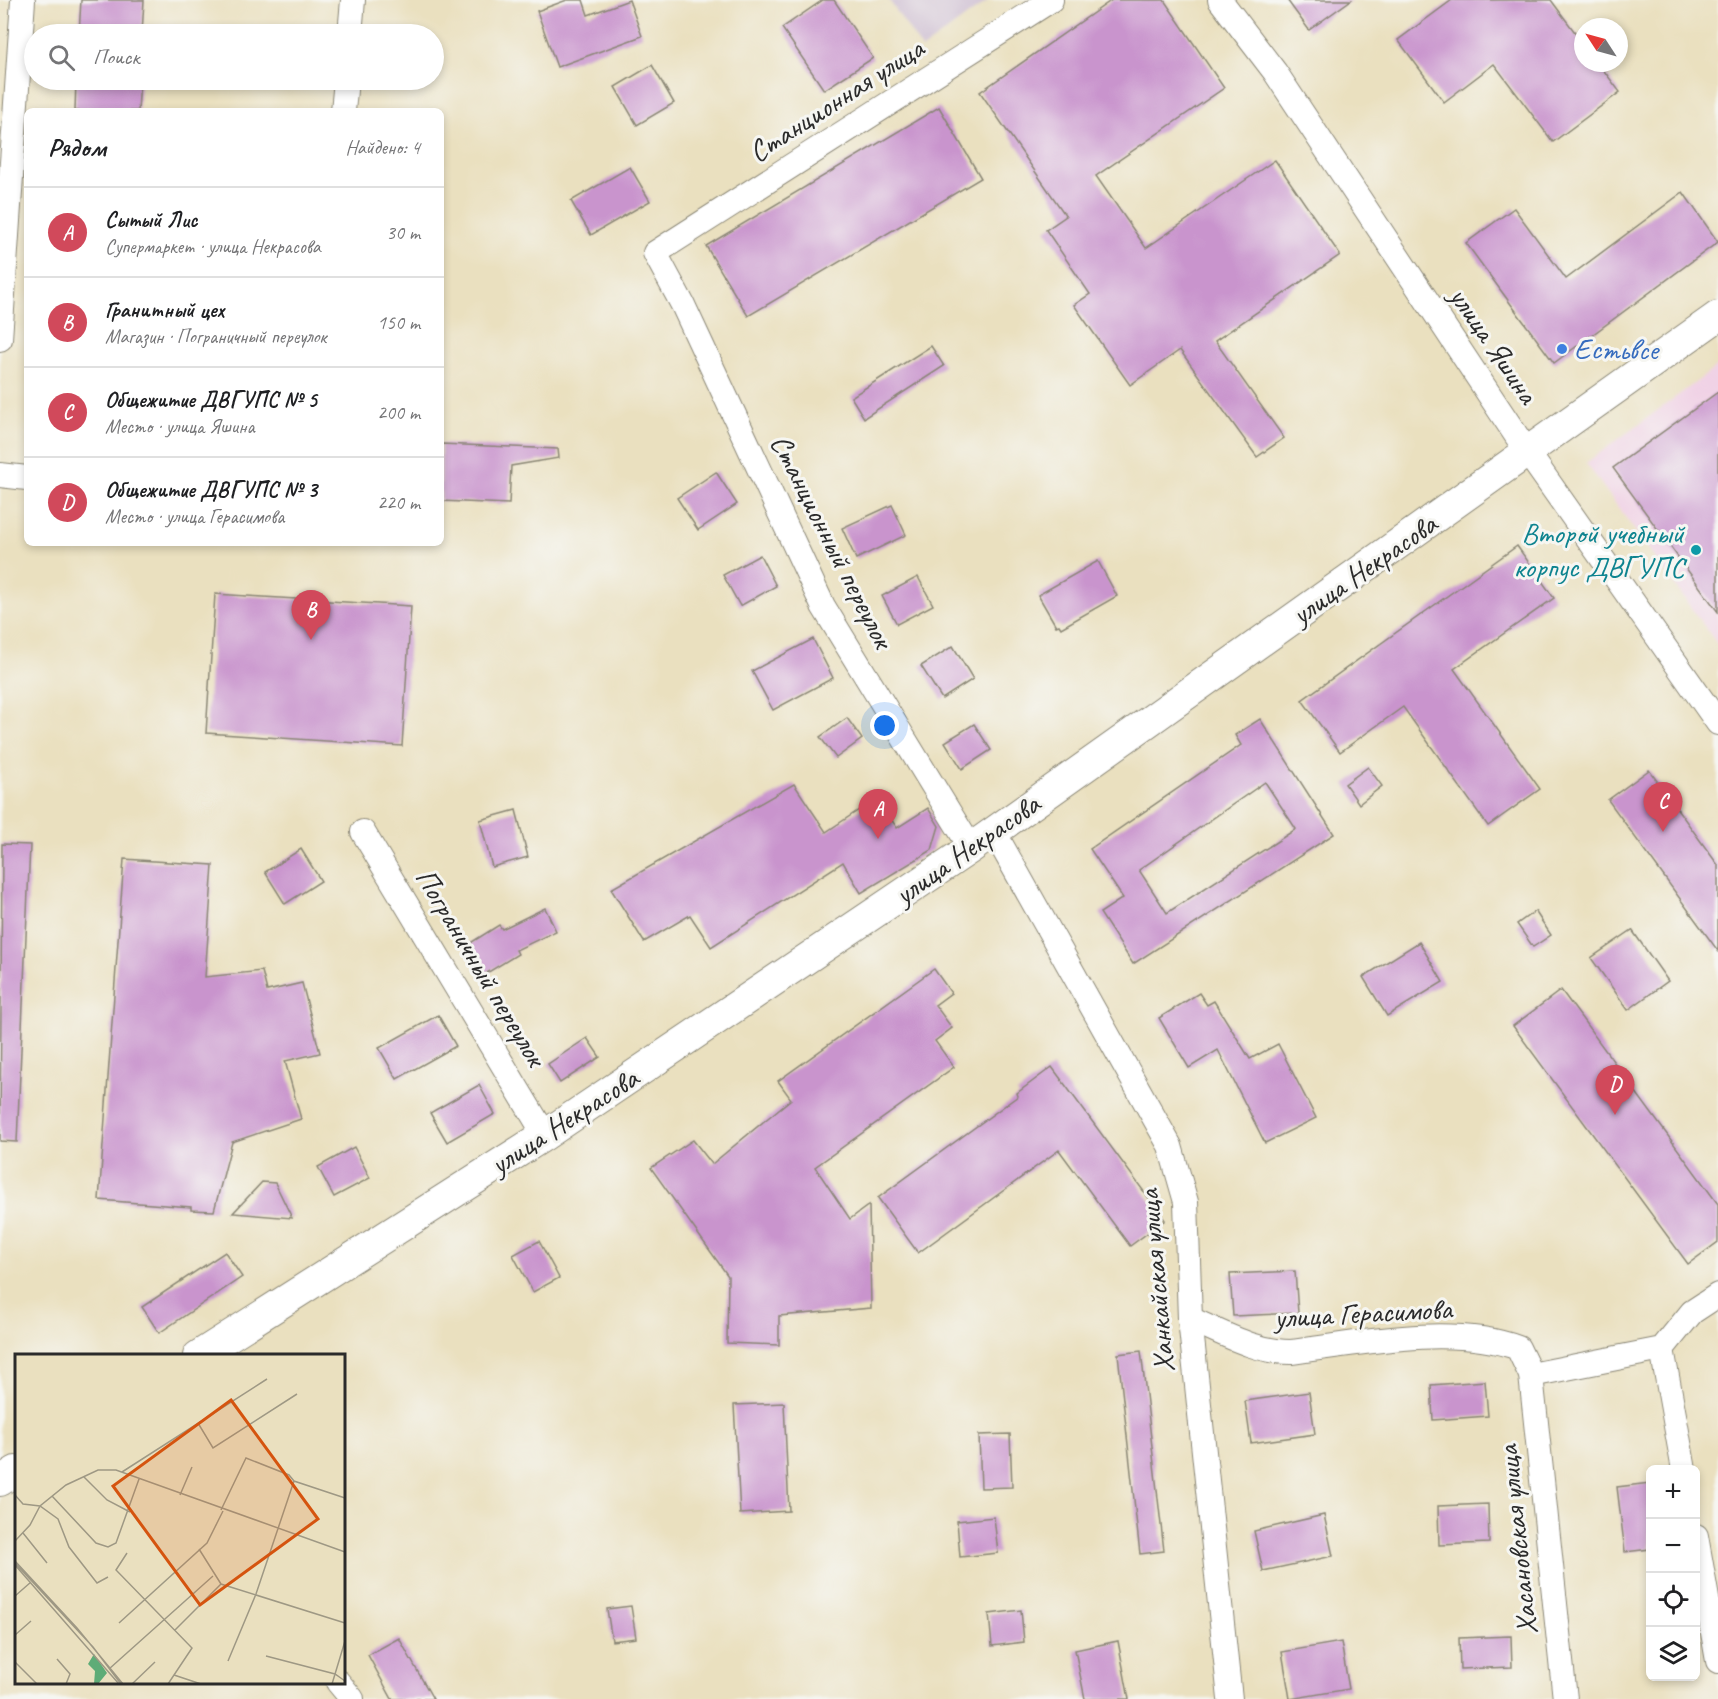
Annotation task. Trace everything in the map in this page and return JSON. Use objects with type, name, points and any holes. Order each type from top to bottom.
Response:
[{"type":"street","points":[[0,339],[23,0]]},
{"type":"street","points":[[351,24],[353,0]]},
{"type":"street","name":"Станционная улица","points":[[655,253],[1051,0]]},
{"type":"street","name":"улица Яшина","points":[[1220,0],[1275,72],[1527,453],[1718,723]]},
{"type":"street","points":[[343,108],[345,90]]},
{"type":"street","name":"Станционный переулок","points":[[655,253],[683,304],[823,606],[982,840]]},
{"type":"street","name":"улица Некрасова","points":[[201,1354],[546,1135],[982,840],[1718,316]]},
{"type":"street","points":[[0,475],[24,478]]},
{"type":"street","name":"Пограничный переулок","points":[[363,832],[546,1135]]},
{"type":"street","name":"Ханкайская улица","points":[[982,840],[1170,1146],[1186,1202],[1190,1319],[1230,1699]]},
{"type":"street","points":[[1532,1375],[1662,1349],[1692,1312],[1718,1295]]},
{"type":"street","name":"улица Герасимова","points":[[1190,1319],[1259,1349],[1275,1352],[1291,1352],[1411,1336],[1499,1341],[1518,1348],[1532,1375]]},
{"type":"street","points":[[1662,1349],[1682,1465]]},
{"type":"street","name":"Хасановская улица","points":[[1532,1375],[1565,1699]]},
{"type":"street","points":[[0,1481],[15,1472]]},
{"type":"street","points":[[1700,1563],[1718,1661]]},
{"type":"street","points":[[339,1684],[352,1699]]},
{"type":"shaded area","points":[[889,0],[989,0],[922,49]]},
{"type":"shaded area","name":"Второй учебный корпус ДВГУПС","points":[[1718,366],[1718,645],[1586,463]]},
{"type":"building","points":[[81,0],[144,0],[143,24],[80,24]]},
{"type":"building","points":[[567,0],[583,0],[588,15],[629,0],[642,36],[557,67],[537,11]]},
{"type":"building","points":[[823,0],[834,0],[873,58],[824,90],[782,28]]},
{"type":"building","points":[[1112,0],[1164,0],[1224,88],[1096,176],[1146,248],[1275,160],[1340,255],[1215,341],[1284,438],[1257,457],[1180,350],[1130,385],[1074,305],[1090,294],[1046,230],[1066,216],[980,92]]},
{"type":"building","points":[[1287,0],[1351,0],[1309,30]]},
{"type":"building","points":[[1452,0],[1551,0],[1574,31],[1574,72],[1605,72],[1620,92],[1553,142],[1494,64],[1444,102],[1398,40]]},
{"type":"building","points":[[652,65],[674,103],[637,125],[615,87]]},
{"type":"building","points":[[76,90],[139,90],[138,108],[75,108]]},
{"type":"building","points":[[939,107],[981,178],[748,316],[706,246]]},
{"type":"building","points":[[630,167],[650,201],[591,235],[571,201]]},
{"type":"building","points":[[1683,192],[1718,242],[1554,363],[1466,243],[1514,208],[1566,279]]},
{"type":"building","points":[[931,346],[944,366],[864,418],[851,397]]},
{"type":"building","name":"Второй учебный корпус ДВГУПС","points":[[1718,392],[1718,612],[1613,468]]},
{"type":"building","points":[[444,444],[558,449],[559,458],[511,466],[509,504],[444,501]]},
{"type":"building","points":[[716,472],[737,504],[698,530],[677,498]]},
{"type":"building","points":[[892,505],[906,535],[856,559],[842,528]]},
{"type":"building","points":[[1517,546],[1554,598],[1454,669],[1540,789],[1488,826],[1403,707],[1340,752],[1302,700]]},
{"type":"building","points":[[760,555],[776,586],[740,606],[723,575]]},
{"type":"building","points":[[1098,561],[1117,596],[1061,628],[1059,625],[1056,626],[1038,595]]},
{"type":"building","points":[[918,577],[933,605],[897,624],[882,596]]},
{"type":"building","points":[[215,594],[411,606],[402,746],[206,733]]},
{"type":"building","points":[[813,639],[833,678],[773,710],[752,671]]},
{"type":"building","points":[[953,646],[973,679],[942,699],[921,666]]},
{"type":"building","points":[[847,718],[862,739],[836,758],[820,737]]},
{"type":"building","points":[[1260,719],[1334,834],[1133,964],[1100,913],[1123,898],[1090,849],[1241,745],[1235,735]],"holes":[[[1265,782],[1296,829],[1167,913],[1139,870]]]},
{"type":"building","points":[[974,724],[991,750],[962,769],[945,742]]},
{"type":"building","points":[[1368,767],[1382,786],[1359,804],[1345,784]]},
{"type":"building","points":[[1649,770],[1718,865],[1718,951],[1608,800]]},
{"type":"building","points":[[794,784],[826,832],[877,798],[897,828],[928,808],[939,826],[932,850],[861,893],[843,862],[711,947],[690,915],[644,942],[611,889]]},
{"type":"building","points":[[516,810],[528,857],[492,867],[480,820]]},
{"type":"building","points":[[2,844],[30,845],[17,1142],[0,1141]]},
{"type":"building","points":[[301,849],[321,881],[285,904],[265,872]]},
{"type":"building","points":[[124,859],[213,865],[205,977],[262,971],[267,991],[302,983],[320,1053],[285,1061],[301,1119],[232,1142],[214,1211],[99,1200]]},
{"type":"building","points":[[545,908],[556,931],[516,950],[518,954],[482,976],[464,947],[499,925],[502,929]]},
{"type":"building","points":[[1535,911],[1551,935],[1533,947],[1517,924]]},
{"type":"building","points":[[1632,930],[1668,981],[1628,1010],[1591,958]]},
{"type":"building","points":[[1419,942],[1443,982],[1387,1016],[1363,977]]},
{"type":"building","points":[[934,969],[951,993],[935,1005],[952,1028],[935,1041],[954,1067],[815,1167],[850,1219],[869,1205],[871,1308],[779,1316],[779,1345],[727,1343],[728,1276],[651,1168],[693,1140],[712,1164],[791,1099],[778,1081]]},
{"type":"building","points":[[1561,990],[1718,1204],[1718,1242],[1688,1264],[1513,1026]]},
{"type":"building","points":[[1199,993],[1207,1005],[1214,1001],[1250,1059],[1278,1044],[1316,1118],[1265,1143],[1218,1050],[1189,1068],[1159,1018]]},
{"type":"building","points":[[438,1015],[456,1046],[397,1079],[379,1048]]},
{"type":"building","points":[[587,1038],[600,1057],[560,1083],[548,1064]]},
{"type":"building","points":[[1052,1067],[1165,1220],[1130,1246],[1059,1150],[918,1253],[878,1198],[1018,1096],[1017,1093]]},
{"type":"building","points":[[479,1085],[495,1114],[447,1142],[430,1113]]},
{"type":"building","points":[[354,1147],[370,1178],[334,1197],[318,1167]]},
{"type":"building","points":[[262,1182],[275,1183],[292,1218],[233,1213]]},
{"type":"building","points":[[539,1241],[559,1278],[533,1292],[513,1255]]},
{"type":"building","points":[[225,1252],[242,1277],[159,1333],[142,1307]]},
{"type":"building","points":[[1295,1271],[1298,1313],[1233,1316],[1230,1274]]},
{"type":"building","points":[[1141,1351],[1164,1551],[1140,1554],[1118,1354]]},
{"type":"building","points":[[1485,1381],[1488,1416],[1433,1420],[1431,1385]]},
{"type":"building","points":[[1309,1392],[1315,1434],[1251,1443],[1245,1401]]},
{"type":"building","points":[[784,1403],[789,1511],[740,1514],[734,1405]]},
{"type":"building","points":[[1010,1434],[1012,1487],[981,1488],[979,1435]]},
{"type":"building","points":[[1646,1483],[1646,1549],[1625,1552],[1617,1487]]},
{"type":"building","points":[[1488,1504],[1489,1543],[1439,1545],[1438,1506]]},
{"type":"building","points":[[1324,1515],[1333,1556],[1263,1571],[1254,1531]]},
{"type":"building","points":[[994,1517],[998,1553],[960,1557],[957,1521]]},
{"type":"building","points":[[631,1606],[636,1638],[612,1641],[607,1609]]},
{"type":"building","points":[[1021,1610],[1024,1642],[992,1646],[989,1614]]},
{"type":"building","points":[[1511,1636],[1512,1667],[1460,1669],[1459,1638]]},
{"type":"building","points":[[399,1638],[433,1699],[392,1699],[368,1655]]},
{"type":"building","points":[[1118,1641],[1129,1699],[1085,1699],[1075,1650]]},
{"type":"building","points":[[1341,1642],[1349,1689],[1290,1699],[1282,1652]]},
{"type":"place","name":"Естьвсе","points":[[1562,349]]},
{"type":"place","name":"Второй учебный корпус ДВГУПС","points":[[1696,550]]},
{"type":"place","name":"Гранитный цех","points":[[311,640]]},
{"type":"place","name":"Общежитие ДВГУПС № 5","points":[[1663,832]]},
{"type":"place","name":"Сытый Лис","points":[[878,839]]},
{"type":"place","name":"Общежитие ДВГУПС № 3","points":[[1615,1115]]}]
